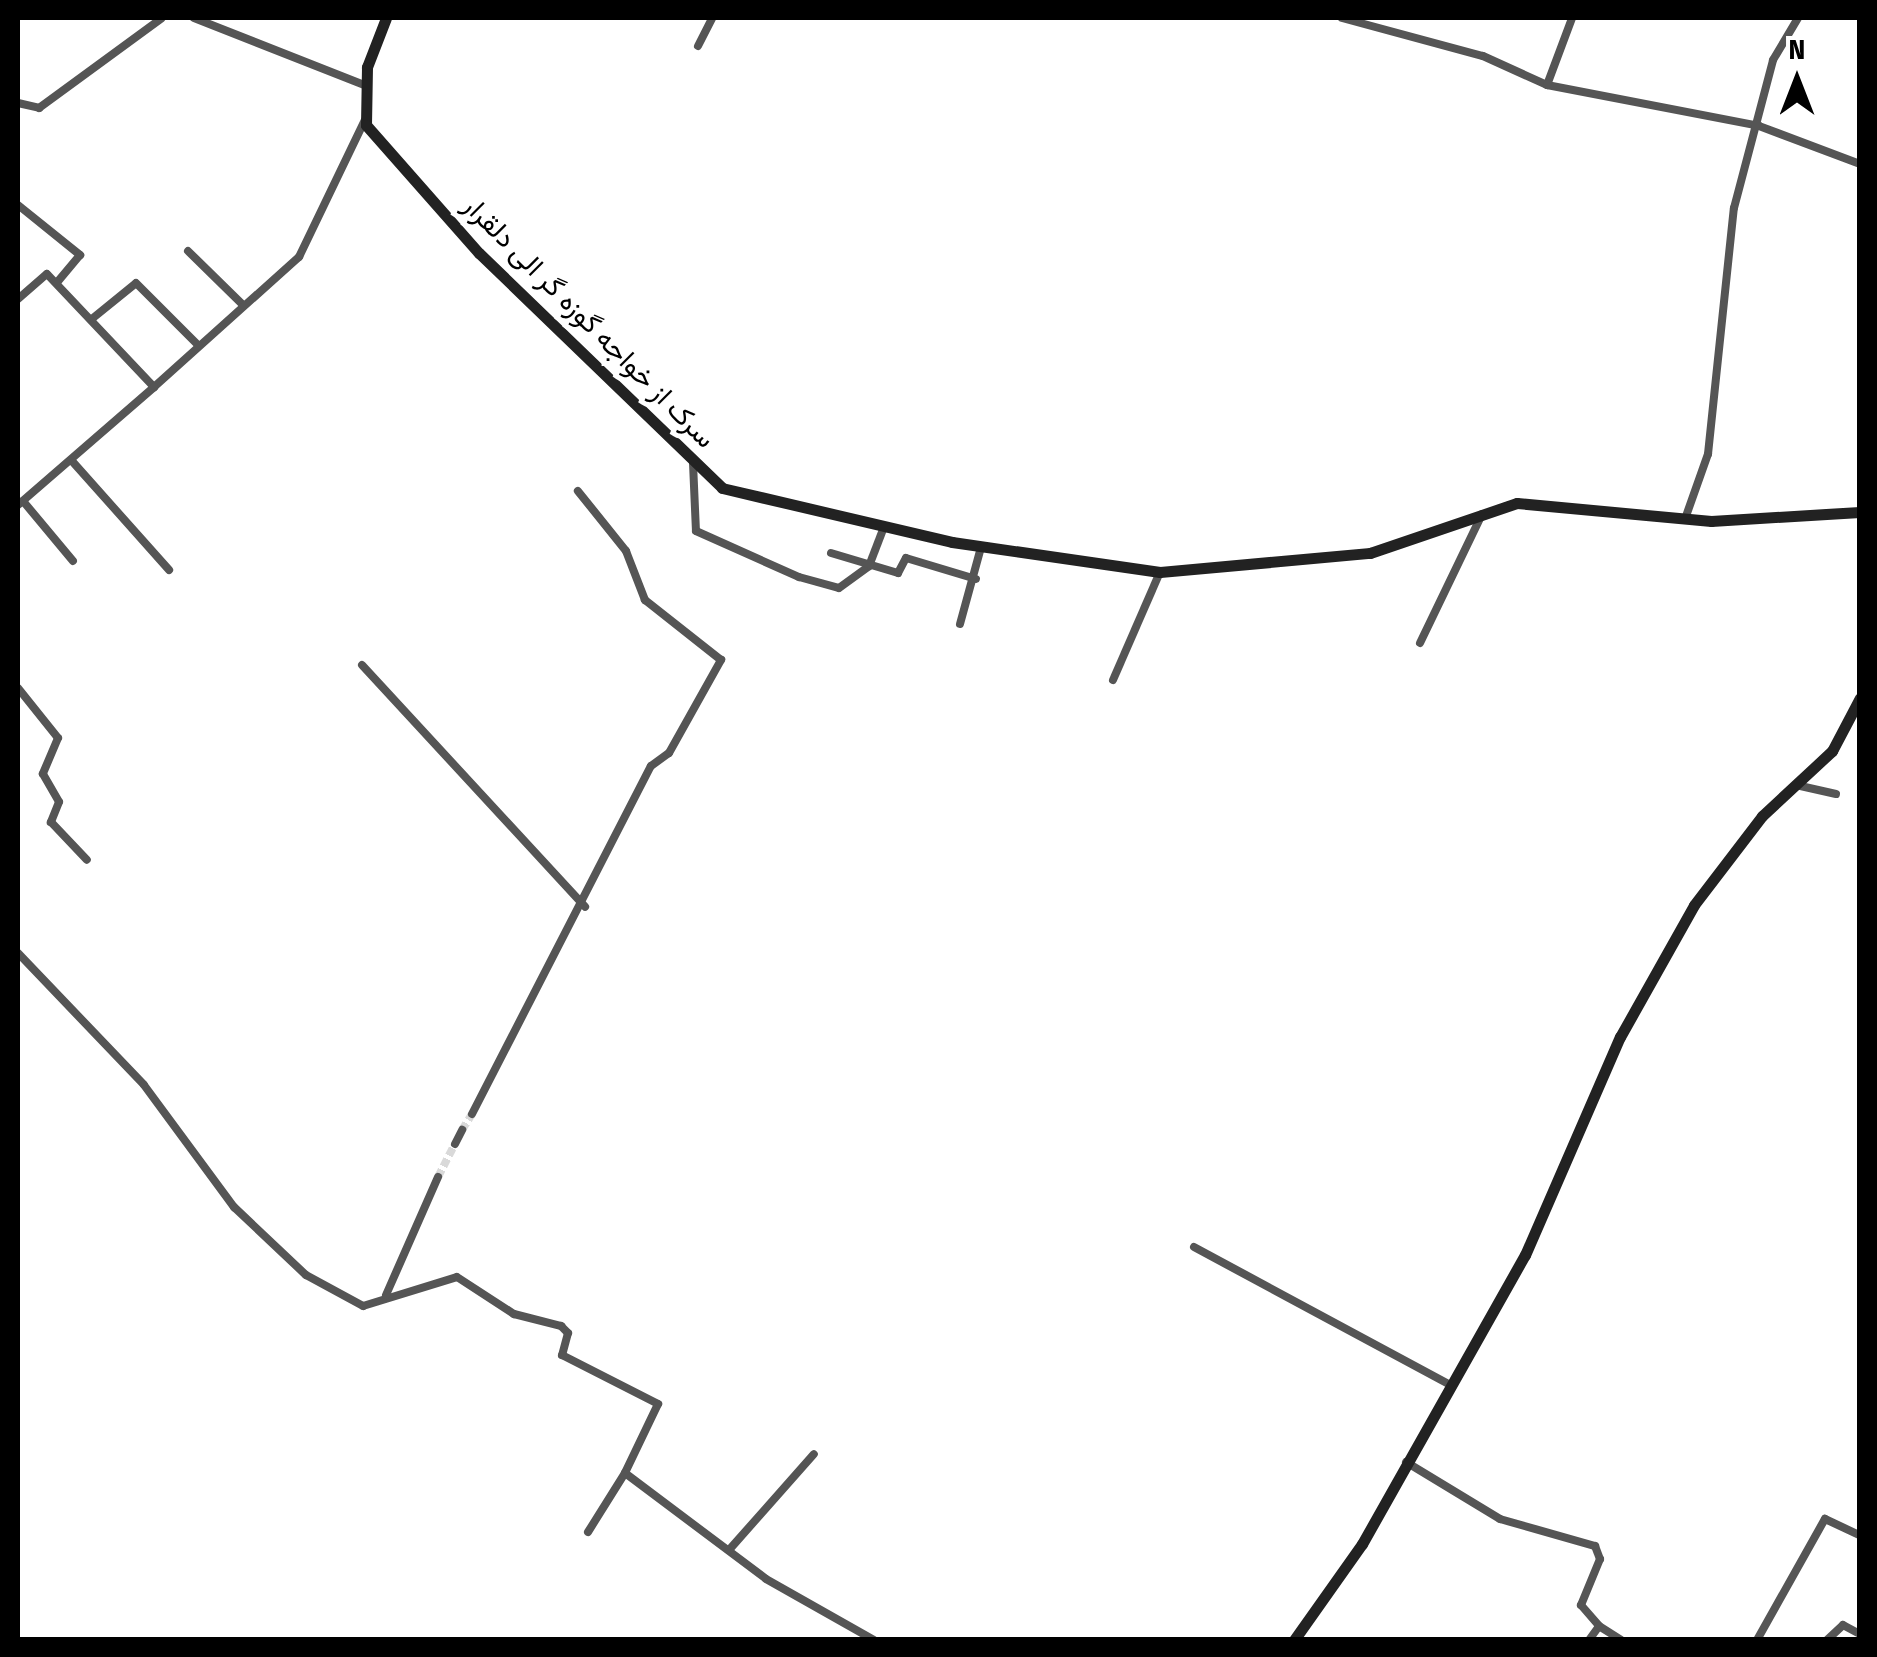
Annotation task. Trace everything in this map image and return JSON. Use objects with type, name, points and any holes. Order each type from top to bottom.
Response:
[{"type":"street","points":[[18,103],[39,108],[162,18]]},
{"type":"street","points":[[194,18],[364,85]]},
{"type":"street","points":[[72,560],[20,503],[299,257],[365,120],[364,85],[386,18]]},
{"type":"street","points":[[698,46],[712,18]]},
{"type":"street","points":[[1342,18],[1483,56],[1547,85],[1759,126],[1860,164]]},
{"type":"street","points":[[1547,85],[1572,18]]},
{"type":"street","points":[[1685,519],[1708,454],[1734,208],[1759,126],[1772,60],[1798,18]]},
{"type":"street","name":"سرک از خواجه گوزه گر الی دلقرار","points":[[365,120],[479,252],[722,488],[982,547],[1160,572],[1370,553],[1517,503],[1685,519],[1860,512]]},
{"type":"street","points":[[18,205],[80,255],[57,282]]},
{"type":"street","points":[[188,252],[243,305]]},
{"type":"street","points":[[18,299],[47,274],[93,318],[154,387]]},
{"type":"street","points":[[93,318],[136,283],[198,345]]},
{"type":"street","points":[[72,461],[168,570]]},
{"type":"street","points":[[693,463],[696,531],[839,588],[869,566],[884,527]]},
{"type":"street","points":[[472,1114],[585,907],[651,766],[669,754],[721,660],[645,600],[626,551],[578,491]]},
{"type":"street","points":[[1420,644],[1482,514]]},
{"type":"street","points":[[960,624],[982,547]]},
{"type":"street","points":[[832,553],[898,573],[906,558],[976,578]]},
{"type":"street","points":[[1113,680],[1160,572]]},
{"type":"street","points":[[362,665],[585,907]]},
{"type":"street","points":[[18,688],[58,738],[43,774],[59,802],[51,822],[87,860]]},
{"type":"street","points":[[1294,1640],[1406,1462],[1447,1383],[1525,1255],[1620,1037],[1694,905],[1796,785],[1832,750],[1860,698]]},
{"type":"street","points":[[1796,785],[1836,794]]},
{"type":"street","points":[[18,953],[144,1085],[234,1206],[306,1275],[363,1306],[386,1295],[457,1277],[514,1314],[561,1326],[568,1333],[562,1355],[658,1404],[626,1473],[588,1532]]},
{"type":"street","points":[[455,1144],[462,1130]]},
{"type":"street","points":[[386,1295],[438,1177]]},
{"type":"street","points":[[1194,1246],[1447,1383]]},
{"type":"street","points":[[729,1550],[814,1454]]},
{"type":"street","points":[[1406,1462],[1500,1519],[1595,1546],[1600,1560],[1581,1605],[1600,1626],[1621,1640]]},
{"type":"street","points":[[626,1473],[729,1550],[874,1640]]},
{"type":"street","points":[[1757,1640],[1825,1519],[1860,1536]]},
{"type":"street","points":[[1827,1640],[1844,1625],[1860,1634]]},
{"type":"street","points":[[1590,1640],[1600,1626]]},
{"type":"tunnel","points":[[462,1130],[472,1114]]},
{"type":"tunnel","points":[[438,1177],[455,1144]]}]
